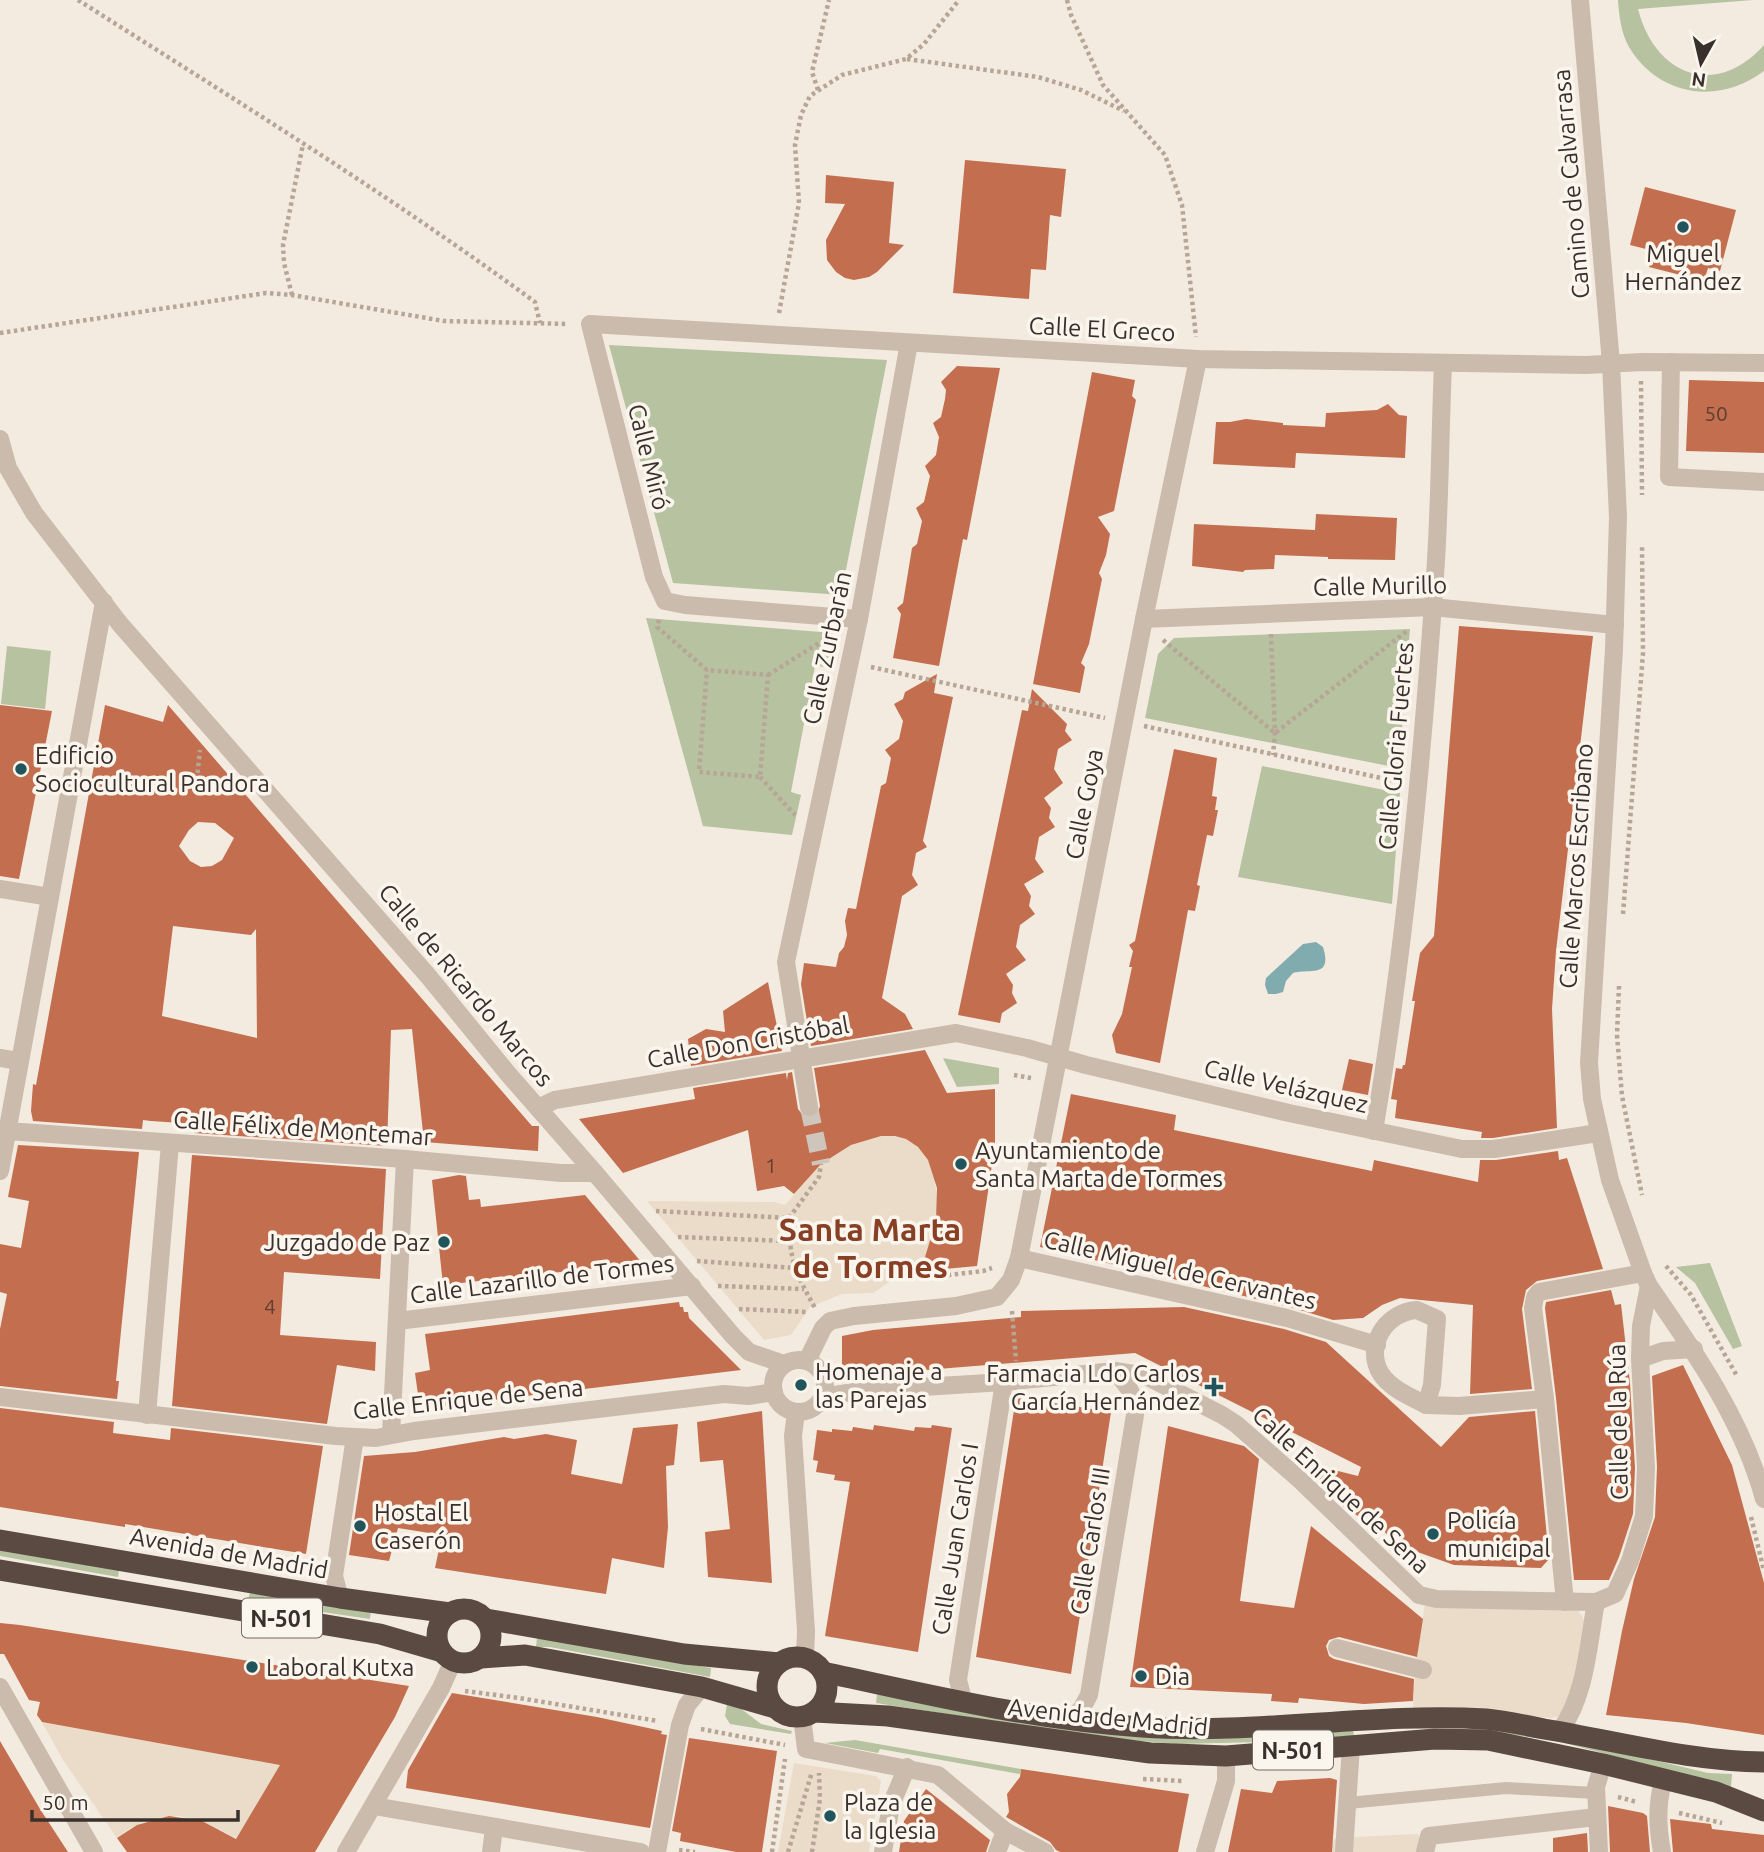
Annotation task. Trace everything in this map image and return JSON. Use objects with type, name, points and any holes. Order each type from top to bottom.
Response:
[{"type":"highway","name":"Avenida de Madrid","points":[[0,1540],[450,1614]]},
{"type":"highway","name":"N-501","points":[[0,1570],[380,1634],[468,1664],[481,1658],[525,1655],[702,1687],[775,1708],[788,1716],[808,1714]]},
{"type":"highway","name":"N-501","points":[[450,1614],[458,1610],[469,1610],[485,1619],[684,1654],[779,1663],[791,1657],[805,1657],[815,1662],[823,1672]]},
{"type":"highway","points":[[447,1657],[437,1639],[440,1625],[450,1614]]},
{"type":"highway","points":[[481,1658],[490,1646],[491,1632],[485,1619]]},
{"type":"highway","points":[[775,1708],[767,1693],[769,1677],[779,1663]]},
{"type":"highway","name":"Avenida de Madrid","points":[[823,1672],[964,1703],[1071,1720],[1142,1727],[1238,1729],[1403,1719],[1489,1719],[1690,1756],[1734,1762],[1764,1762]]},
{"type":"highway","points":[[808,1714],[824,1700],[828,1686],[823,1672]]},
{"type":"highway","name":"Avenida de Madrid","points":[[808,1714],[888,1716],[1150,1753],[1226,1756],[1435,1739],[1489,1740],[1716,1792],[1764,1811]]},
{"type":"street","name":"Camino de Calvarrasa","points":[[1580,0],[1611,363]]},
{"type":"street","name":"Calle El Greco","points":[[590,324],[1198,359],[1443,364],[1764,363]]},
{"type":"street","name":"Calle Miró","points":[[590,324],[654,577],[665,601]]},
{"type":"street","name":"Calle Zurbarán","points":[[800,1059],[786,962],[859,619],[909,342]]},
{"type":"street","name":"Calle Goya","points":[[1019,1258],[1144,619],[1198,359]]},
{"type":"street","points":[[1671,362],[1669,477],[1764,482]]},
{"type":"street","name":"Calle Marcos Escribano","points":[[1611,363],[1618,517],[1615,625],[1589,1063],[1592,1099],[1598,1133],[1621,1216],[1646,1280],[1693,1349],[1743,1442],[1756,1471],[1764,1499]]},
{"type":"street","name":"Calle Gloria Fuertes","points":[[1374,1131],[1403,934],[1418,786],[1432,607],[1443,364]]},
{"type":"street","name":"Calle de Ricardo Marcos","points":[[0,439],[8,468],[34,513],[120,624],[429,977],[509,1075],[749,1352],[784,1364]]},
{"type":"street","points":[[665,601],[685,605],[859,619]]},
{"type":"street","points":[[0,1171],[104,602]]},
{"type":"street","name":"Calle Murillo","points":[[1144,619],[1432,607],[1615,625]]},
{"type":"street","points":[[98,631],[120,624]]},
{"type":"street","points":[[0,888],[50,897]]},
{"type":"street","name":"Calle Don Cristóbal","points":[[538,1108],[555,1100],[942,1034],[967,1035]]},
{"type":"street","name":"Calle Velázquez","points":[[967,1035],[1374,1131],[1462,1149],[1494,1149],[1598,1133]]},
{"type":"street","points":[[0,1058],[19,1061]]},
{"type":"street","points":[[800,1059],[809,1107]]},
{"type":"street","name":"Calle Félix de Montemar","points":[[7,1131],[561,1173],[596,1173]]},
{"type":"street","points":[[147,1415],[170,1143]]},
{"type":"street","points":[[391,1434],[405,1160]]},
{"type":"street","name":"Calle Miguel de Cervantes","points":[[997,1297],[1011,1280],[1019,1258],[1287,1318],[1377,1345]]},
{"type":"street","points":[[1560,1731],[1570,1718],[1578,1699],[1596,1602],[1565,1602],[1533,1308],[1535,1297],[1539,1292],[1646,1280]]},
{"type":"street","name":"Calle de la Rúa","points":[[1596,1602],[1615,1594],[1630,1562],[1644,1516],[1646,1468],[1640,1359],[1646,1280]]},
{"type":"street","name":"Calle Lazarillo de Tormes","points":[[397,1321],[692,1286]]},
{"type":"street","points":[[807,1361],[823,1328],[831,1321],[854,1316],[957,1306],[997,1297]]},
{"type":"street","points":[[1426,1405],[1432,1385],[1437,1319],[1417,1310],[1405,1311],[1386,1323],[1377,1345],[1376,1359],[1381,1374],[1394,1387],[1426,1405],[1459,1406],[1545,1399]]},
{"type":"street","points":[[1640,1359],[1664,1351],[1693,1349]]},
{"type":"street","points":[[791,1360],[807,1361],[817,1366],[823,1375],[823,1397],[811,1409],[796,1412],[778,1402],[773,1382],[784,1364],[791,1360]]},
{"type":"street","name":"Calle Enrique de Sena","points":[[823,1397],[857,1391],[1004,1382],[1115,1371],[1146,1376],[1236,1424],[1300,1480],[1419,1595],[1437,1600],[1565,1602]]},
{"type":"street","name":"Calle Carlos III","points":[[1071,1720],[1089,1695],[1135,1415],[1136,1402],[1131,1390],[1115,1371]]},
{"type":"street","name":"Calle Juan Carlos I","points":[[964,1703],[958,1680],[1004,1382]]},
{"type":"street","name":"Calle Enrique de Sena","points":[[0,1397],[376,1438],[724,1394],[748,1396],[774,1392]]},
{"type":"street","points":[[796,1412],[793,1436],[806,1631],[805,1657]]},
{"type":"street","points":[[340,1598],[334,1576],[355,1437]]},
{"type":"street","points":[[1337,1648],[1423,1670]]},
{"type":"street","points":[[346,1852],[441,1688],[447,1657]]},
{"type":"street","points":[[0,1687],[94,1852]]},
{"type":"street","points":[[657,1852],[680,1725],[687,1704],[702,1687]]},
{"type":"street","points":[[808,1714],[812,1750],[938,1775],[1005,1831],[1045,1852]]},
{"type":"street","points":[[1344,1852],[1351,1746]]},
{"type":"street","points":[[1205,1852],[1226,1781],[1226,1756]]},
{"type":"street","points":[[1599,1852],[1595,1793],[1603,1764]]},
{"type":"street","points":[[883,1852],[891,1805],[907,1767]]},
{"type":"street","points":[[1662,1852],[1657,1807],[1663,1779]]},
{"type":"street","points":[[374,1806],[641,1852]]},
{"type":"street","points":[[1424,1852],[1429,1836],[1596,1816]]},
{"type":"street","points":[[491,1852],[494,1828]]},
{"type":"street","points":[[998,1852],[1005,1831]]},
{"type":"lane","points":[[1348,1803],[1506,1788],[1595,1793]]},
{"type":"path","points":[[78,0],[468,253],[535,302],[540,323]]},
{"type":"path","points":[[818,90],[812,72],[829,0]]},
{"type":"path","points":[[906,59],[924,44],[959,0]]},
{"type":"path","points":[[1067,0],[1071,15],[1103,85],[1165,155],[1182,205],[1198,359]]},
{"type":"path","points":[[775,334],[799,203],[795,145],[801,115],[810,96],[818,90],[842,75],[906,59],[1038,77],[1081,90],[1128,113]]},
{"type":"path","points":[[292,295],[283,245],[303,144]]},
{"type":"path","points":[[0,333],[266,293],[444,321],[590,324]]},
{"type":"path","points":[[1641,375],[1642,504]]},
{"type":"path","points":[[1623,918],[1643,653],[1642,545]]},
{"type":"path","points":[[665,601],[657,627],[707,670],[768,675],[859,619]]},
{"type":"path","points":[[1400,626],[1413,626]]},
{"type":"path","points":[[1412,637],[1413,626]]},
{"type":"path","points":[[1275,733],[1413,626]]},
{"type":"path","points":[[1259,632],[1271,631],[1275,733],[1273,755]]},
{"type":"path","points":[[1158,637],[1171,636]]},
{"type":"path","points":[[1158,637],[1275,733]]},
{"type":"path","points":[[1156,649],[1158,637]]},
{"type":"path","points":[[849,662],[1418,786]]},
{"type":"path","points":[[707,670],[699,772],[760,777],[800,821]]},
{"type":"path","points":[[760,777],[768,675]]},
{"type":"path","points":[[196,787],[201,738],[207,722]]},
{"type":"path","points":[[1619,985],[1617,1035],[1622,1096],[1644,1205]]},
{"type":"path","points":[[732,1309],[813,1310],[794,1268],[789,1241],[789,1218],[819,1177],[821,1164]]},
{"type":"path","points":[[648,1210],[789,1218]]},
{"type":"path","points":[[671,1237],[789,1241]]},
{"type":"path","points":[[919,1263],[932,1277],[983,1271],[1019,1258]]},
{"type":"path","points":[[691,1261],[794,1268]]},
{"type":"path","points":[[1664,1264],[1691,1295],[1726,1352],[1742,1385]]},
{"type":"path","points":[[713,1286],[804,1289]]},
{"type":"path","points":[[997,1297],[1013,1313],[1016,1369],[1004,1382]]},
{"type":"path","points":[[465,1691],[680,1725],[812,1750]]},
{"type":"path","points":[[788,1852],[812,1750]]},
{"type":"path","points":[[812,1750],[820,1799],[812,1852]]},
{"type":"green space","points":[[1618,0],[1753,0],[1638,9],[1646,32],[1658,50],[1673,64],[1689,72],[1708,75],[1726,72],[1746,62],[1764,45],[1764,71],[1747,82],[1728,89],[1709,92],[1673,86],[1656,77],[1629,47],[1622,30]]},
{"type":"green space","points":[[609,345],[887,360],[841,595],[673,583]]},
{"type":"green space","points":[[646,618],[833,633],[827,667],[815,666],[791,792],[801,795],[792,835],[703,826]]},
{"type":"green space","points":[[1410,629],[1399,768],[1145,718],[1158,654],[1174,638]]},
{"type":"green space","points":[[7,646],[51,651],[45,709],[1,704]]},
{"type":"green space","points":[[1262,766],[1400,793],[1392,904],[1238,877]]},
{"type":"green space","points":[[943,1058],[999,1068],[999,1084],[957,1087]]},
{"type":"green space","points":[[1710,1263],[1742,1346],[1733,1349],[1695,1283],[1676,1267]]},
{"type":"green space","points":[[0,1550],[119,1570],[118,1577],[0,1556]]},
{"type":"green space","points":[[250,1592],[371,1611],[370,1619],[248,1601]]},
{"type":"green space","points":[[537,1638],[711,1668],[710,1677],[550,1647],[536,1647]]},
{"type":"green space","points":[[877,1694],[1179,1739],[1261,1736],[1261,1742],[1177,1744],[1102,1738],[876,1703]]},
{"type":"green space","points":[[727,1704],[736,1705],[761,1724],[792,1731],[791,1734],[730,1724],[725,1716]]},
{"type":"green space","points":[[1470,1727],[1558,1737],[1708,1773],[1732,1774],[1731,1787],[1557,1741],[1468,1729]]},
{"type":"green space","points":[[1353,1730],[1354,1736],[1280,1740],[1280,1736]]},
{"type":"green space","points":[[855,1740],[1021,1769],[1020,1774],[880,1749],[878,1753],[825,1743]]},
{"type":"shaded area","points":[[881,1136],[906,1139],[918,1147],[933,1172],[938,1202],[936,1221],[925,1258],[873,1293],[842,1294],[810,1307],[791,1335],[764,1340],[647,1201],[775,1202],[785,1205],[821,1164],[851,1145]]},
{"type":"shaded area","points":[[1425,1604],[1578,1610],[1587,1625],[1571,1697],[1563,1715],[1552,1718],[1483,1711],[1413,1711],[1415,1669]]},
{"type":"shaded area","points":[[42,1722],[263,1762],[284,1759],[236,1838],[202,1821],[178,1816],[144,1822],[117,1838],[63,1760]]},
{"type":"shaded area","name":"Plaza de la Iglesia","points":[[794,1763],[876,1776],[881,1781],[869,1852],[778,1852]]},
{"type":"shaded area","points":[[1417,1834],[1431,1852],[1329,1852],[1335,1838]]},
{"type":"water","points":[[1316,942],[1323,947],[1325,964],[1322,968],[1293,973],[1286,981],[1283,992],[1268,994],[1266,978],[1303,944]]},
{"type":"building","points":[[965,160],[1066,169],[1061,217],[1050,215],[1046,270],[1031,269],[1029,299],[953,293]]},
{"type":"building","points":[[826,175],[894,182],[889,243],[904,245],[869,277],[854,280],[845,278],[836,272],[827,260],[826,240],[845,204],[825,203]]},
{"type":"building","name":"Miguel Hernández","points":[[1645,187],[1736,210],[1720,271],[1708,268],[1704,281],[1649,267],[1654,251],[1630,245]]},
{"type":"building","points":[[957,366],[1000,368],[967,540],[963,539],[939,666],[893,658],[901,614],[897,608],[903,603],[912,548],[917,544],[922,521],[916,508],[924,502],[930,476],[925,466],[936,455],[939,437],[933,423],[941,417],[946,390],[941,382]]},
{"type":"building","points":[[1092,372],[1135,380],[1132,396],[1136,400],[1114,511],[1098,517],[1110,534],[1099,573],[1102,579],[1089,644],[1081,663],[1085,667],[1080,693],[1033,684]]},
{"type":"building","points":[[1689,380],[1764,382],[1764,453],[1686,451]]},
{"type":"building","points":[[1388,404],[1399,415],[1407,416],[1405,458],[1296,453],[1295,468],[1213,464],[1216,422],[1246,419],[1283,425],[1325,427],[1326,413],[1377,410]]},
{"type":"building","points":[[1316,514],[1397,518],[1395,560],[1275,555],[1274,569],[1243,572],[1192,566],[1194,524],[1315,530]]},
{"type":"building","points":[[1459,626],[1593,636],[1556,951],[1552,1009],[1557,1128],[1493,1138],[1481,1138],[1482,1132],[1395,1118],[1397,1100],[1391,1099],[1396,1068],[1402,1069],[1405,1065],[1420,953],[1434,936]]},
{"type":"building","points":[[937,674],[934,693],[953,697],[923,841],[927,847],[916,853],[912,875],[918,885],[902,896],[882,998],[905,1014],[913,1029],[811,1046],[801,984],[804,963],[836,967],[847,935],[845,921],[848,908],[856,909],[881,786],[886,783],[891,758],[885,750],[899,739],[903,721],[894,704],[903,699],[905,692]]},
{"type":"building","points":[[1032,689],[1067,724],[1065,731],[1072,740],[1058,749],[1054,769],[1063,783],[1044,798],[1051,808],[1049,818],[1055,827],[1039,837],[1035,859],[1044,872],[1024,884],[1031,896],[1029,906],[1035,914],[1020,925],[1016,947],[1026,960],[1006,974],[1013,985],[1012,993],[1017,1003],[1002,1013],[1000,1023],[958,1015],[1022,710],[1028,711]]},
{"type":"building","name":"Edificio Sociocultural Pandora","points":[[0,705],[52,711],[19,879],[0,876]]},
{"type":"building","points":[[105,705],[163,722],[168,705],[532,1126],[539,1126],[538,1151],[424,1142],[412,1029],[391,1030],[387,1146],[194,1133],[195,1124],[143,1120],[142,1129],[33,1121],[33,1084],[36,1085]],"holes":[[[198,822],[215,823],[234,838],[222,860],[212,866],[201,867],[190,861],[179,846]],[[173,926],[251,935],[256,929],[257,1038],[162,1016]]]},
{"type":"building","points":[[1174,749],[1217,758],[1212,796],[1217,797],[1215,810],[1218,810],[1213,836],[1207,835],[1195,911],[1188,910],[1160,1063],[1116,1053],[1112,1035],[1122,1014],[1132,967],[1129,967],[1133,951],[1129,945],[1135,941]]},
{"type":"building","points":[[768,982],[782,1051],[691,1066],[688,1039],[706,1029],[725,1032],[723,1011]]},
{"type":"building","points":[[925,1050],[947,1093],[995,1089],[995,1144],[977,1266],[934,1270],[925,1257],[936,1221],[937,1188],[928,1160],[918,1147],[906,1139],[881,1136],[851,1145],[821,1164],[794,1194],[784,1186],[757,1191],[748,1130],[623,1173],[579,1119],[695,1099],[693,1088],[786,1073],[787,1080],[788,1073],[792,1072],[798,1109],[804,1117],[811,1118],[817,1115],[820,1106],[814,1068]]},
{"type":"building","points":[[1349,1059],[1373,1064],[1368,1095],[1342,1090]]},
{"type":"building","points":[[1071,1094],[1176,1115],[1174,1130],[1372,1171],[1374,1160],[1478,1182],[1480,1160],[1558,1151],[1559,1160],[1567,1158],[1603,1269],[1537,1281],[1526,1290],[1522,1309],[1532,1389],[1470,1394],[1473,1305],[1400,1298],[1382,1305],[1363,1318],[1333,1320],[1290,1307],[1040,1247]]},
{"type":"building","points":[[18,1145],[139,1152],[116,1381],[119,1381],[117,1399],[0,1386],[0,1329],[7,1294],[0,1292],[0,1244],[21,1248],[29,1201],[8,1197]]},
{"type":"building","points":[[192,1155],[386,1169],[380,1279],[284,1272],[280,1335],[376,1342],[375,1371],[337,1365],[327,1424],[172,1406]]},
{"type":"building","points":[[466,1176],[469,1200],[480,1199],[481,1207],[585,1195],[642,1263],[443,1285],[432,1180]]},
{"type":"building","points":[[1611,1290],[1615,1305],[1621,1304],[1630,1383],[1635,1468],[1633,1514],[1609,1580],[1574,1580],[1545,1308],[1546,1302]]},
{"type":"building","points":[[679,1302],[684,1312],[688,1312],[689,1318],[741,1370],[420,1409],[415,1373],[430,1370],[425,1334]]},
{"type":"building","points":[[1184,1307],[1284,1329],[1326,1342],[1441,1447],[1469,1417],[1535,1411],[1549,1559],[1541,1568],[1454,1565],[1395,1544],[1384,1531],[1346,1509],[1319,1483],[1322,1467],[1358,1476],[1361,1467],[1135,1353],[876,1374],[854,1375],[842,1372],[842,1336],[873,1330],[1021,1317],[1021,1311]]},
{"type":"building","points":[[1683,1365],[1732,1465],[1764,1583],[1764,1735],[1686,1723],[1606,1715],[1634,1579],[1655,1517],[1657,1467],[1652,1376]]},
{"type":"building","points":[[1016,1397],[1111,1412],[1071,1674],[976,1657]]},
{"type":"building","points":[[0,1408],[114,1422],[113,1433],[170,1440],[171,1428],[323,1446],[306,1554],[125,1524],[125,1527],[0,1507]]},
{"type":"building","points":[[762,1411],[772,1583],[708,1577],[705,1532],[730,1529],[723,1460],[700,1462],[697,1422]]},
{"type":"building","points":[[678,1424],[674,1465],[666,1466],[668,1527],[664,1568],[612,1558],[606,1594],[435,1568],[442,1535],[398,1528],[389,1561],[349,1555],[364,1456],[415,1452],[504,1437],[514,1439],[546,1434],[577,1440],[571,1474],[622,1484],[633,1428]]},
{"type":"building","points":[[874,1425],[914,1431],[915,1427],[931,1428],[932,1425],[952,1428],[918,1652],[825,1636],[850,1482],[834,1480],[835,1475],[816,1472],[818,1461],[813,1460],[817,1430],[852,1431],[853,1427],[873,1430]]},
{"type":"building","points":[[1168,1426],[1244,1446],[1259,1459],[1240,1601],[1294,1608],[1311,1526],[1423,1619],[1417,1657],[1339,1637],[1329,1640],[1326,1646],[1329,1656],[1334,1659],[1414,1679],[1413,1701],[1364,1704],[1299,1698],[1298,1703],[1271,1701],[1272,1694],[1130,1687]]},
{"type":"building","points":[[0,1623],[409,1686],[395,1717],[315,1852],[127,1852],[117,1838],[137,1825],[169,1816],[202,1821],[236,1839],[280,1765],[42,1722],[37,1715],[40,1702],[29,1700],[4,1654],[0,1654]]},
{"type":"building","points":[[452,1693],[597,1717],[662,1731],[661,1734],[667,1735],[650,1828],[406,1788],[408,1770]]},
{"type":"building","points":[[689,1738],[777,1751],[762,1852],[736,1852],[680,1841],[681,1833],[672,1831]]},
{"type":"building","points":[[0,1741],[40,1809],[68,1852],[0,1852]]},
{"type":"building","points":[[1021,1769],[1189,1794],[1178,1852],[1056,1850],[1050,1842],[1006,1817],[1009,1812],[1007,1794],[1020,1777]]},
{"type":"building","points":[[1330,1778],[1337,1780],[1332,1852],[1228,1852],[1241,1789],[1272,1793],[1277,1781]]},
{"type":"building","points":[[926,1789],[990,1840],[986,1852],[899,1852],[904,1821]]},
{"type":"building","points":[[1608,1806],[1647,1816],[1650,1852],[1610,1852]]},
{"type":"building","points":[[1670,1819],[1711,1824],[1712,1829],[1764,1835],[1764,1852],[1673,1852]]},
{"type":"building","points":[[1587,1833],[1588,1852],[1553,1852],[1553,1838]]},
{"type":"tunnel","points":[[809,1107],[821,1164]]},
{"type":"place","name":"Miguel Hernández","points":[[1683,227]]},
{"type":"place","name":"Edificio Sociocultural Pandora","points":[[21,769]]},
{"type":"place","name":"Ayuntamiento de Santa Marta de Tormes","points":[[961,1164]]},
{"type":"place","name":"Juzgado de Paz","points":[[444,1242]]},
{"type":"place","name":"Homenaje a las Parejas","points":[[801,1385]]},
{"type":"place","name":"Farmacia Ldo Carlos García Hernández","points":[[1214,1387]]},
{"type":"place","name":"Hostal El Caserón","points":[[360,1526]]},
{"type":"place","name":"Policía municipal","points":[[1433,1534]]},
{"type":"place","name":"Laboral Kutxa","points":[[252,1667]]},
{"type":"place","name":"Dia","points":[[1141,1676]]},
{"type":"place","name":"Plaza de la Iglesia","points":[[830,1816]]},
{"type":"district","name":"Santa Marta de Tormes","points":[[870,1248]]}]
